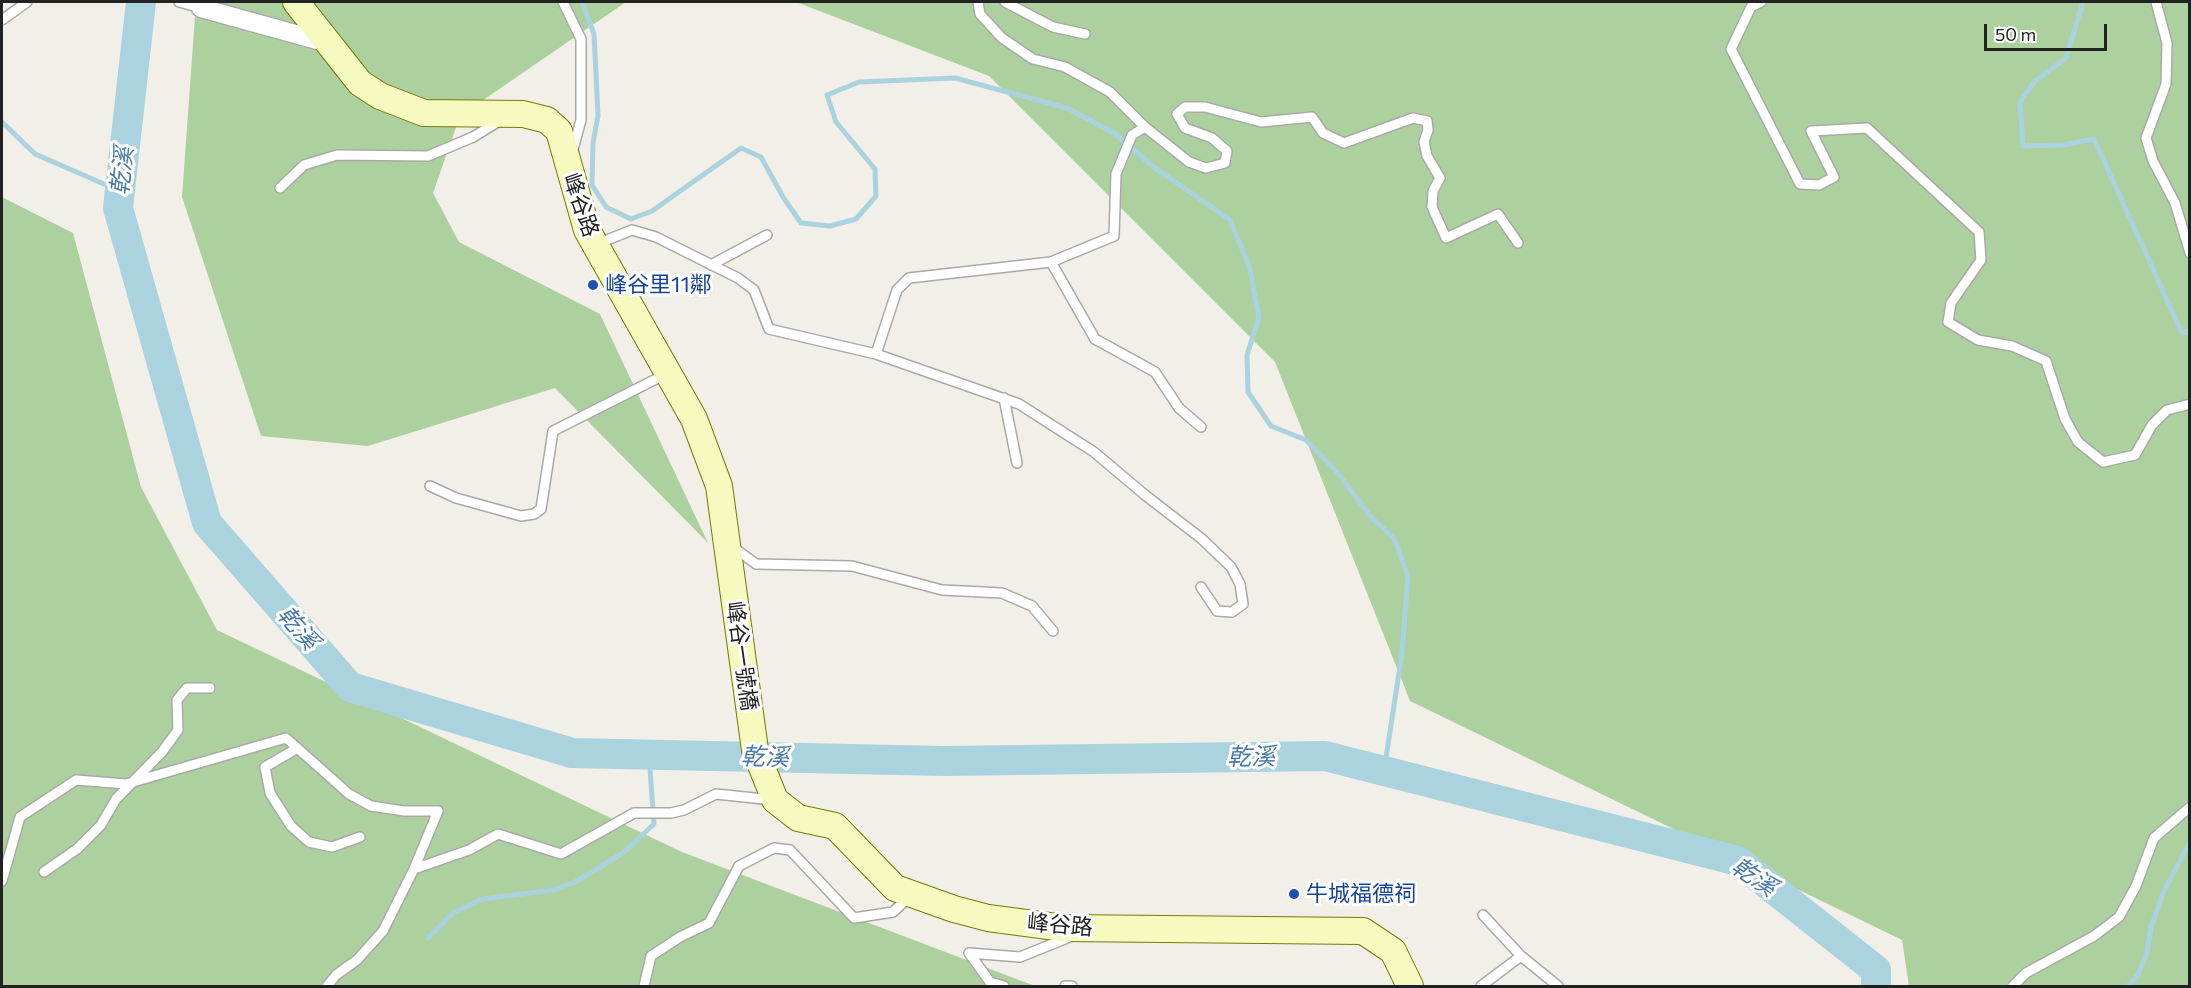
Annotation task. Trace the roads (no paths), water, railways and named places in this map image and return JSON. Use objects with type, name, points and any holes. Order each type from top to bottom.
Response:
[{"type":"street","name":"峰谷路","points":[[296,2],[360,83],[380,96],[424,112],[511,114],[547,120],[559,131],[587,230],[694,419],[719,486],[728,552]]},
{"type":"street","points":[[201,8],[328,43]]},
{"type":"street","name":"峰谷一號橋","points":[[728,552],[755,750]]},
{"type":"street","name":"峰谷路","points":[[755,750],[775,800],[798,819],[835,826],[895,888],[954,909],[988,918],[1090,929],[1363,931],[1393,951],[1410,987]]},
{"type":"lane","points":[[2,20],[27,2]]},
{"type":"lane","points":[[179,2],[201,8]]},
{"type":"lane","points":[[563,2],[581,39],[581,120],[568,167]]},
{"type":"lane","points":[[978,2],[980,14],[1002,38],[1033,59],[1065,68],[1110,92],[1145,127],[1189,162],[1206,168],[1225,164],[1227,151],[1212,138],[1185,128],[1178,114],[1185,107],[1205,107],[1261,122],[1312,117],[1323,133],[1344,143],[1413,118],[1427,121],[1428,130],[1424,142],[1427,156],[1440,178],[1433,191],[1432,207],[1446,238],[1498,214],[1518,243]]},
{"type":"lane","points":[[1005,2],[1053,27],[1085,34]]},
{"type":"lane","points":[[1761,2],[1751,7],[1731,49],[1800,184],[1819,185],[1834,177],[1811,131],[1867,128],[1978,232],[1981,260],[1951,303],[1948,322],[1978,340],[2012,346],[2046,361],[2066,419],[2079,442],[2103,462],[2135,455],[2152,425],[2167,410],[2190,404]]},
{"type":"lane","points":[[2156,2],[2167,43],[2166,84],[2146,138],[2153,161],[2175,203],[2190,253]]},
{"type":"lane","points":[[280,188],[304,165],[337,155],[428,156],[473,138],[511,114]]},
{"type":"lane","points":[[876,354],[897,291],[909,278],[1051,262],[1114,236],[1116,174],[1132,135],[1145,127]]},
{"type":"lane","points":[[595,245],[632,230],[656,237],[754,290],[769,329],[876,354],[1019,404],[1094,452],[1145,495],[1202,538],[1231,567],[1240,584],[1243,604],[1232,612],[1217,611],[1201,587]]},
{"type":"lane","points":[[711,265],[767,235]]},
{"type":"lane","points":[[1051,262],[1095,339],[1155,372],[1179,408],[1201,427]]},
{"type":"lane","points":[[430,486],[456,498],[521,516],[534,514],[541,509],[553,431],[668,373]]},
{"type":"lane","points":[[1004,398],[1017,463]]},
{"type":"lane","points":[[728,552],[756,564],[852,566],[942,591],[1002,593],[1032,606],[1053,631]]},
{"type":"lane","points":[[44,872],[77,849],[101,825],[116,798],[162,752],[178,730],[177,700],[187,688],[210,688]]},
{"type":"lane","points":[[2,881],[20,817],[76,780],[98,784],[132,782],[286,738],[349,794],[371,806],[404,811],[438,811],[414,869],[383,931],[357,960],[336,975],[327,987]]},
{"type":"lane","points":[[296,749],[265,767],[270,793],[291,826],[309,842],[332,848],[360,837]]},
{"type":"lane","points":[[414,869],[470,850],[498,834],[561,854],[634,813],[684,810],[716,794],[775,800]]},
{"type":"lane","points":[[2013,987],[2026,973],[2094,936],[2119,917],[2136,886],[2154,838],[2190,807]]},
{"type":"lane","points":[[644,987],[651,957],[680,937],[709,924],[739,866],[774,848],[790,850],[854,918],[893,912],[912,894]]},
{"type":"lane","points":[[1484,915],[1521,956],[1558,987]]},
{"type":"lane","points":[[1004,987],[987,984],[969,953],[1020,957],[1090,929]]},
{"type":"lane","points":[[1481,987],[1521,956]]},
{"type":"lane","points":[[1065,987],[1072,987]]},
{"type":"waterway","name":"乾溪","points":[[141,2],[118,208],[207,523],[350,687],[572,753],[944,761],[1325,756],[1738,861],[1876,970],[1876,986]]},
{"type":"waterway","points":[[582,2],[594,34],[598,116],[593,143],[592,185],[606,207],[631,219],[652,211],[741,148],[761,157],[783,197],[801,223],[830,226],[856,219],[876,196],[875,169],[836,122],[827,95],[859,82],[955,78],[1067,108],[1114,133],[1155,168],[1229,219],[1249,265],[1259,317],[1247,355],[1248,392],[1271,426],[1306,440],[1338,473],[1370,516],[1394,538],[1408,576],[1402,653],[1384,771]]},
{"type":"waterway","points":[[2083,2],[2066,58],[2035,81],[2020,102],[2023,146],[2063,145],[2094,139],[2182,333],[2190,331]]},
{"type":"waterway","points":[[2,122],[35,154],[120,191]]},
{"type":"waterway","points":[[428,938],[453,913],[482,899],[554,890],[575,882],[623,853],[654,824],[649,755]]},
{"type":"waterway","points":[[2128,986],[2138,975],[2147,953],[2151,927],[2164,891],[2190,842]]},
{"type":"place","name":"峰谷里11鄰","points":[[593,285]]},
{"type":"place","name":"牛城福德祠","points":[[1294,894]]}]
